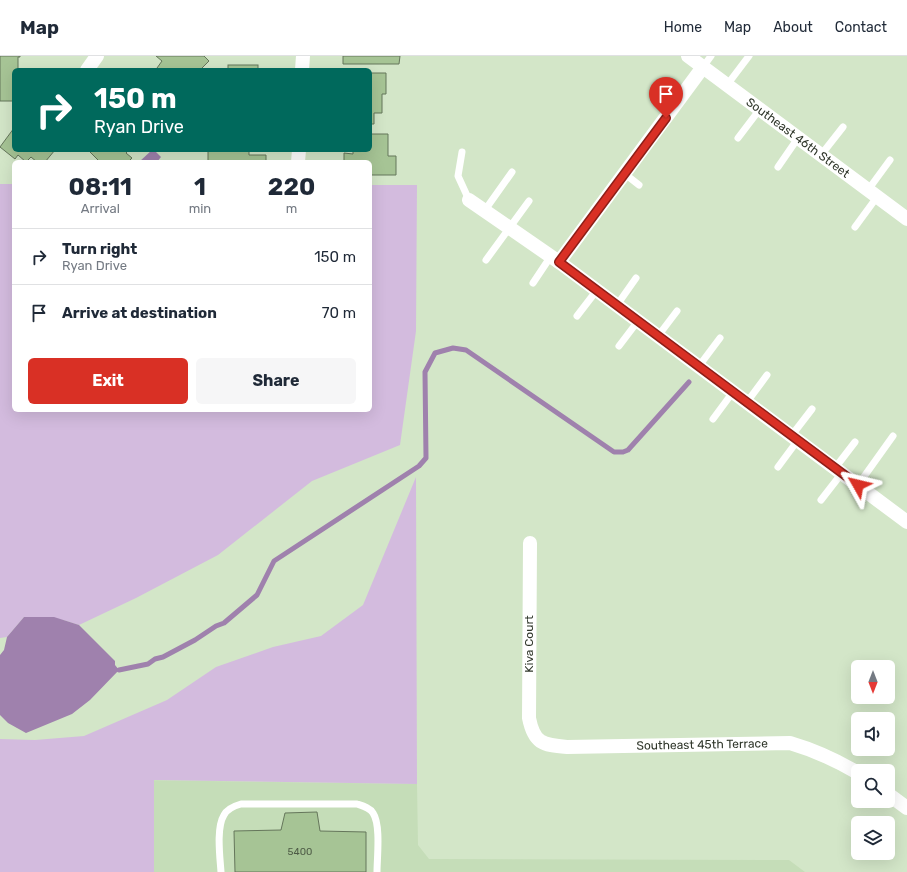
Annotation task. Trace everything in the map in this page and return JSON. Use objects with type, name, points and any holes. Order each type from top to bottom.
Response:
[{"type":"street","points":[[88,68],[97,56]]},
{"type":"street","points":[[302,68],[303,56]]},
{"type":"street","name":"Southeast 46th Street","points":[[688,56],[907,219]]},
{"type":"street","points":[[555,259],[625,174],[703,67]]},
{"type":"street","points":[[469,200],[555,259],[907,522]]},
{"type":"street","name":"Kiva Court","points":[[530,543],[529,718],[532,732],[541,742]]},
{"type":"street","name":"Southeast 45th Terrace","points":[[541,742],[552,746],[567,747],[790,743],[834,759],[851,769]]},
{"type":"street","points":[[895,799],[907,808]]},
{"type":"lane","points":[[703,67],[711,56]]},
{"type":"lane","points":[[727,85],[749,56]]},
{"type":"lane","points":[[655,92],[674,107]]},
{"type":"lane","points":[[738,138],[760,109]]},
{"type":"lane","points":[[821,155],[843,127]]},
{"type":"lane","points":[[778,167],[798,138]]},
{"type":"lane","points":[[462,152],[458,176],[469,200]]},
{"type":"lane","points":[[855,227],[890,160]]},
{"type":"lane","points":[[485,210],[512,172]]},
{"type":"lane","points":[[625,174],[639,185]]},
{"type":"lane","points":[[486,260],[529,201]]},
{"type":"lane","points":[[533,283],[555,259]]},
{"type":"lane","points":[[617,305],[636,278]]},
{"type":"lane","points":[[577,316],[597,290]]},
{"type":"lane","points":[[658,336],[677,311]]},
{"type":"lane","points":[[618,346],[638,321]]},
{"type":"lane","points":[[699,366],[720,338]]},
{"type":"lane","points":[[747,402],[767,375]]},
{"type":"lane","points":[[713,419],[733,392]]},
{"type":"lane","points":[[778,467],[812,409]]},
{"type":"lane","points":[[858,485],[893,436]]},
{"type":"lane","points":[[821,500],[855,442]]},
{"type":"lane","points":[[221,872],[221,821],[224,815],[234,806],[241,804],[358,804],[369,809],[373,813],[377,824],[377,872]]},
{"type":"shaded area","points":[[150,152],[156,152],[161,157],[159,160],[141,160]]},
{"type":"shaded area","points":[[0,184],[12,184],[12,412],[372,412],[372,185],[417,185],[416,331],[400,445],[312,481],[218,555],[136,598],[79,625],[63,620],[24,617],[7,637],[0,638]]},
{"type":"shaded area","points":[[416,477],[417,784],[154,780],[154,872],[0,872],[0,739],[35,740],[84,736],[167,700],[216,667],[273,647],[321,636],[363,605]]},
{"type":"shaded area","points":[[24,617],[54,617],[79,625],[115,661],[115,665],[119,670],[90,700],[72,714],[26,733],[8,723],[0,715],[0,655],[4,650],[7,637]]},
{"type":"shaded area","points":[[138,780],[417,784],[418,845],[429,859],[789,860],[805,872],[139,872]]},
{"type":"building","points":[[0,56],[20,56],[18,57],[18,68],[12,68],[12,101],[0,101]]},
{"type":"building","points":[[156,56],[204,56],[209,61],[202,68],[157,68],[162,61]]},
{"type":"building","points":[[343,56],[400,56],[399,64],[343,64]]},
{"type":"building","points":[[228,65],[258,65],[258,68],[228,68]]},
{"type":"building","points":[[372,73],[386,73],[386,94],[382,94],[382,113],[374,113],[374,124],[372,124]]},
{"type":"building","points":[[12,131],[12,152],[53,152],[47,160],[35,160],[31,157],[28,160],[24,160],[18,155],[15,159],[0,147]]},
{"type":"building","points":[[372,134],[388,134],[388,156],[396,156],[396,175],[372,175],[372,160],[344,160],[344,153],[353,154],[353,152],[372,152]]},
{"type":"building","points":[[90,152],[127,152],[126,153],[132,158],[130,160],[98,160]]},
{"type":"building","points":[[208,152],[249,152],[249,155],[266,155],[266,160],[208,160]]},
{"type":"building","points":[[317,812],[320,831],[366,832],[366,872],[235,872],[234,831],[281,830],[285,813]]},
{"type":"waterway","points":[[119,670],[148,664],[224,623],[257,595],[274,561],[419,466],[426,458],[425,372],[435,353],[453,348],[466,350],[614,452],[623,452],[628,450],[689,382]]},
{"type":"route","points":[[666,118],[559,262],[858,485]]}]
